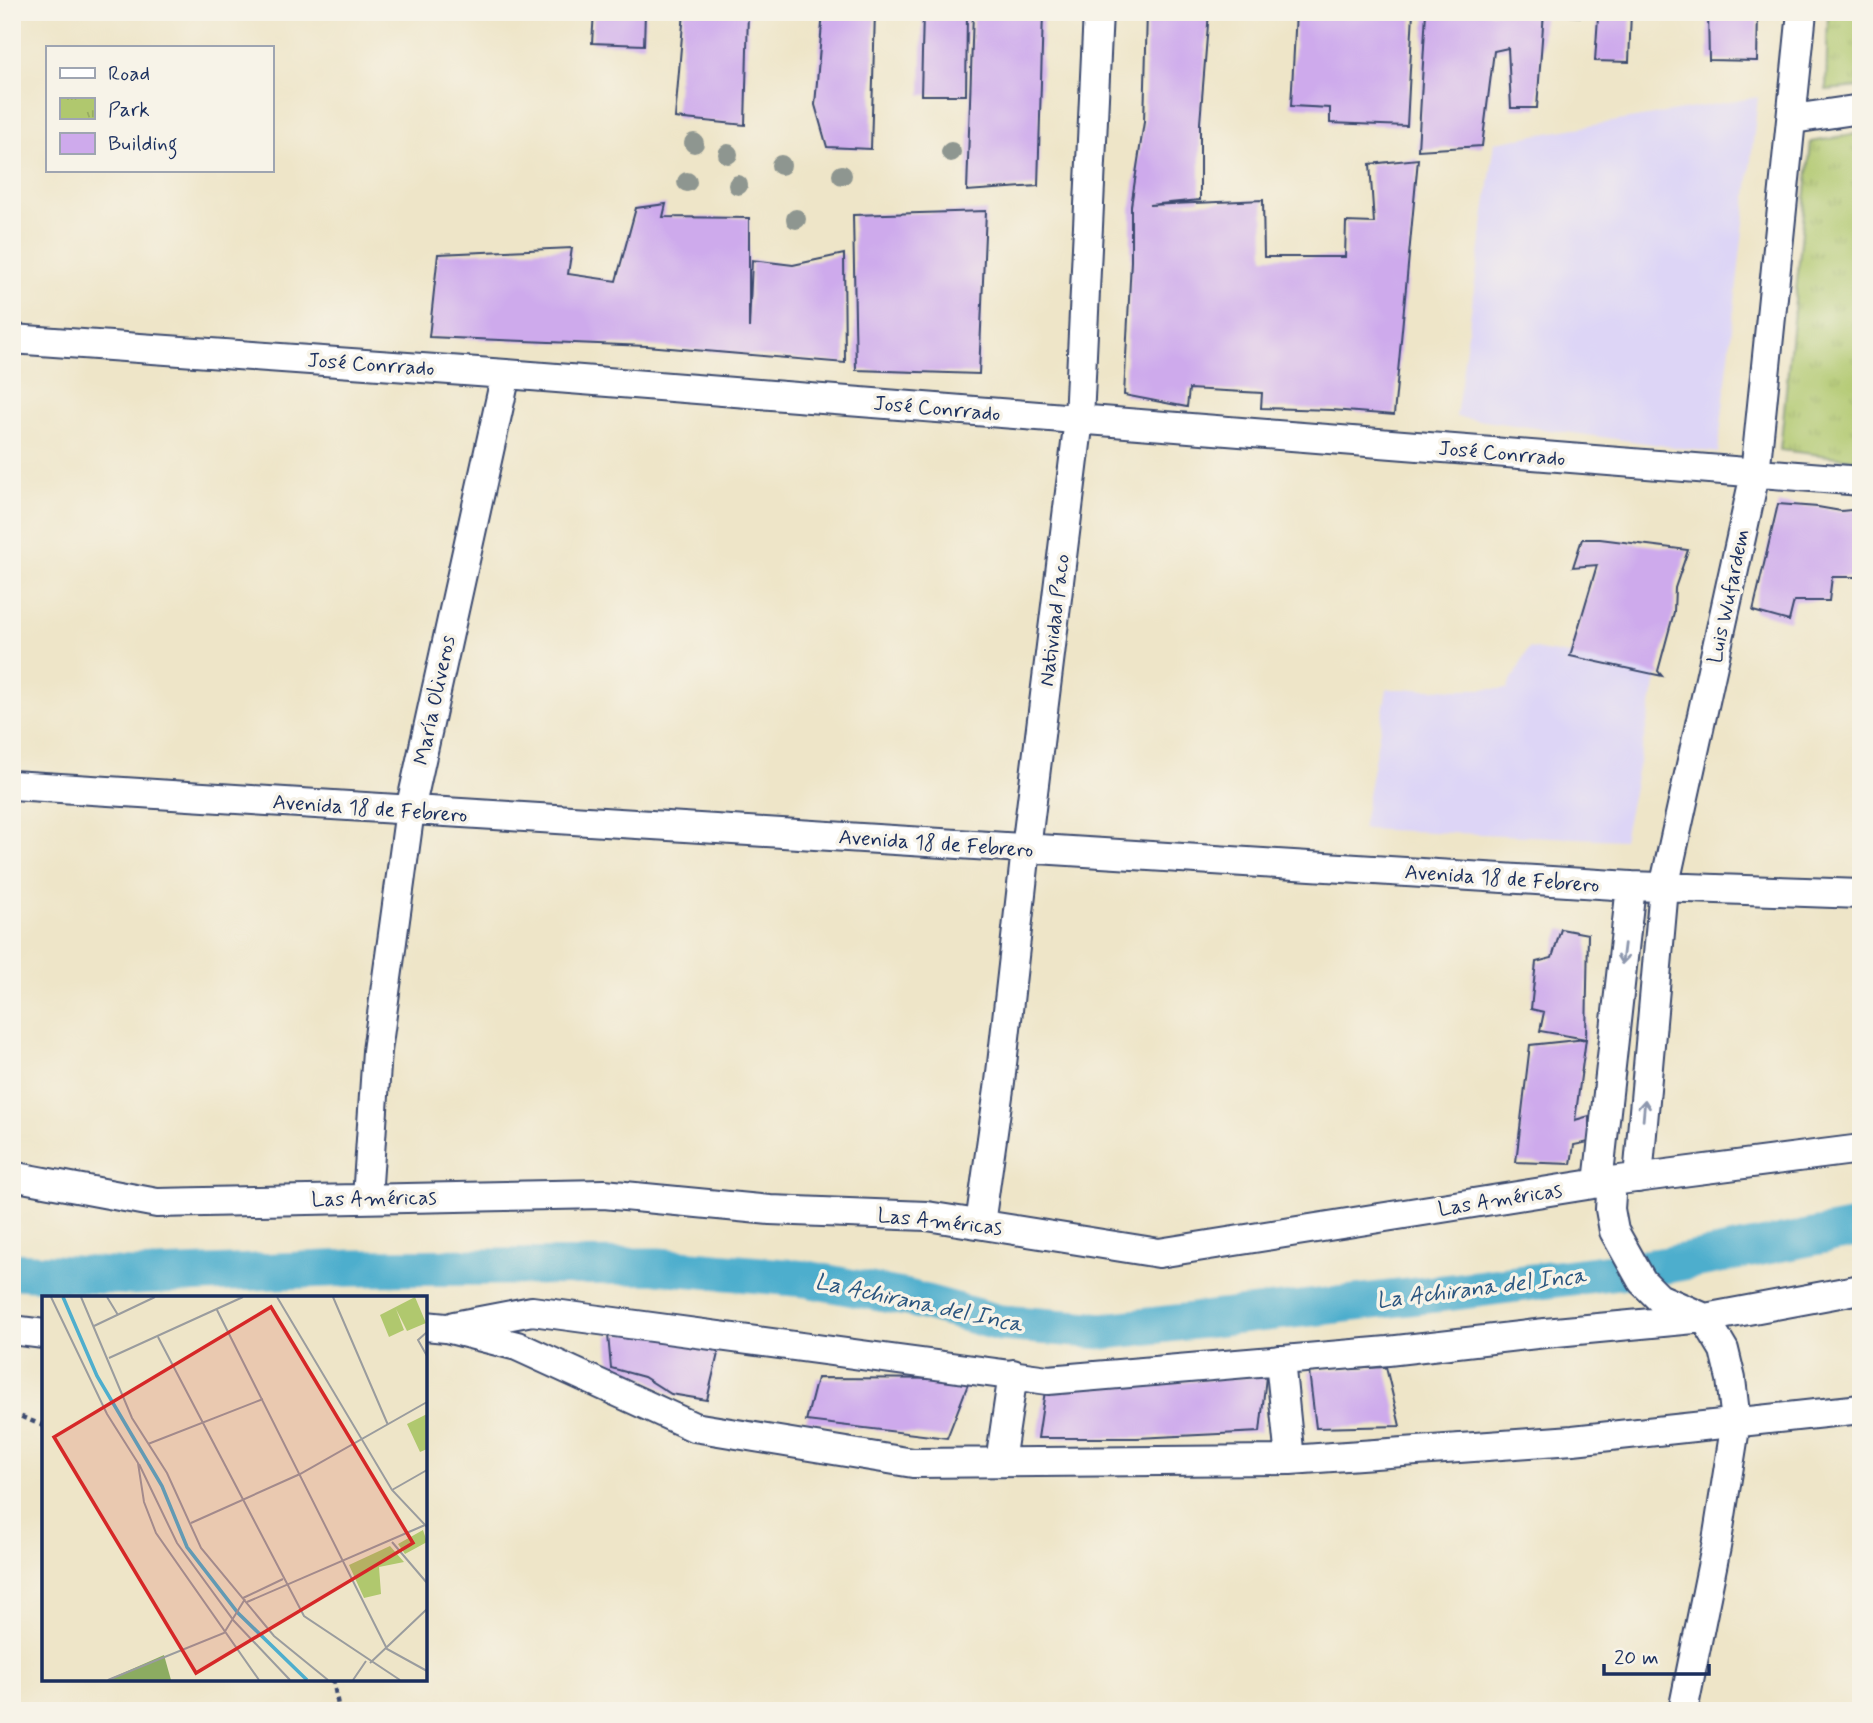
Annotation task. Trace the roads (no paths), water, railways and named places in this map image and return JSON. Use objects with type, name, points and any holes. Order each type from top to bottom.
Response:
[{"type":"street","name":"Natividad Paco","points":[[980,1224],[1007,1022],[1079,419],[1098,12]]},
{"type":"street","name":"Luis Wufardem","points":[[1616,1180],[1664,888],[1755,474],[1802,12]]},
{"type":"street","points":[[1793,119],[1861,108]]},
{"type":"street","name":"José Conrrado","points":[[12,339],[506,374],[1861,481]]},
{"type":"street","name":"María Oliveros","points":[[366,1198],[377,1051],[410,810],[506,374]]},
{"type":"street","name":"Avenida 18 de Febrero","points":[[12,785],[1631,887],[1861,894]]},
{"type":"street","points":[[1631,887],[1616,1180],[1610,1209],[1614,1231],[1642,1281],[1659,1298],[1705,1318],[1724,1350],[1731,1379],[1736,1422],[1716,1547],[1683,1711]]},
{"type":"street","name":"Las Américas","points":[[12,1176],[157,1203],[604,1194],[770,1210],[927,1216],[1159,1253],[1616,1180],[1861,1149]]},
{"type":"street","points":[[436,1327],[532,1311],[1048,1380],[1705,1318],[1861,1289]]},
{"type":"street","points":[[436,1327],[517,1346],[694,1427],[914,1463],[1290,1460],[1573,1440],[1861,1409]]},
{"type":"street","points":[[12,1330],[42,1334]]},
{"type":"street","points":[[1280,1360],[1290,1460]]},
{"type":"street","points":[[1000,1462],[1013,1374]]},
{"type":"waterway","name":"La Achirana del Inca","points":[[12,1271],[133,1277],[353,1268],[658,1266],[807,1279],[912,1299],[1000,1323],[1105,1331],[1667,1265],[1861,1228]]}]
